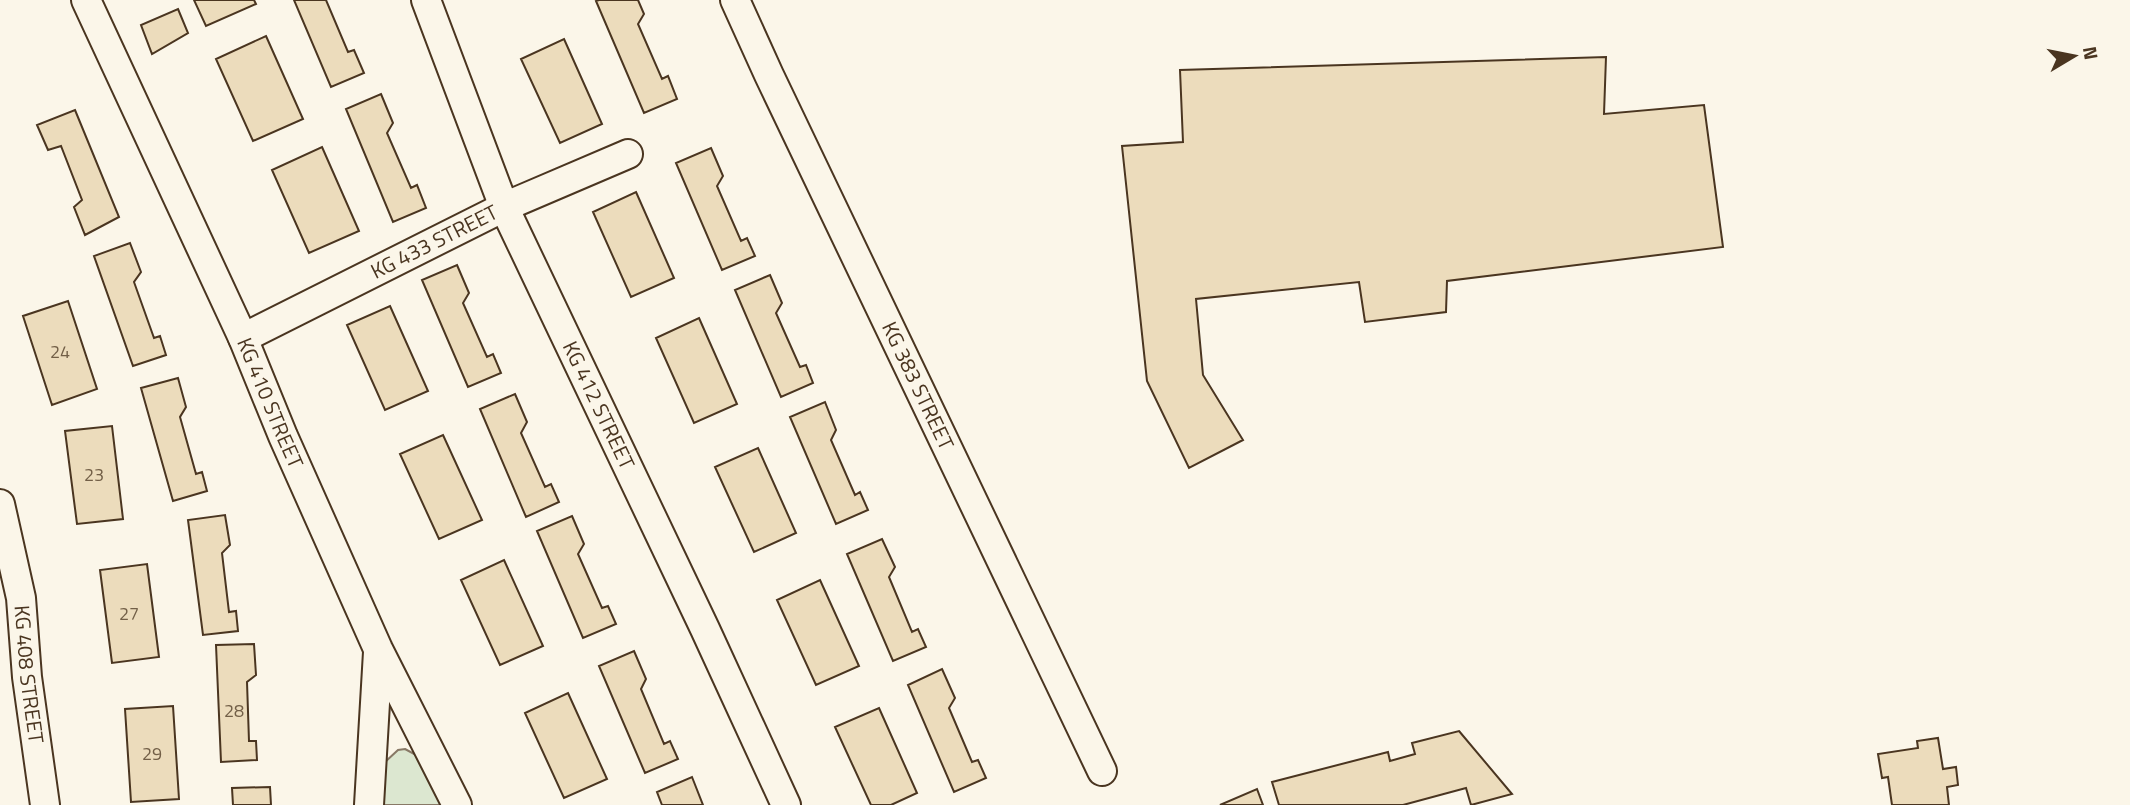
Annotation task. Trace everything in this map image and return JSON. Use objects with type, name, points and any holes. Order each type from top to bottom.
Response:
[{"type":"street","name":"KG 410 STREET","points":[[86,0],[243,338],[283,436],[378,649],[457,805]]},
{"type":"street","name":"KG 412 STREET","points":[[426,0],[504,206],[786,805]]},
{"type":"street","name":"KG 383 STREET","points":[[735,0],[1102,771]]},
{"type":"street","name":"KG 433 STREET","points":[[243,338],[504,206],[628,154]]},
{"type":"street","name":"KG 408 STREET","points":[[0,504],[2,532],[21,598],[27,677],[45,805]]},
{"type":"street","points":[[369,805],[378,649]]},
{"type":"green space","points":[[405,749],[418,756],[450,805],[382,805],[384,763],[398,750]]},
{"type":"building","points":[[194,0],[254,0],[256,4],[206,26]]},
{"type":"building","points":[[294,0],[326,0],[348,52],[354,50],[364,73],[331,87]]},
{"type":"building","points":[[638,0],[644,14],[638,24],[662,79],[668,76],[677,99],[644,113],[596,1]]},
{"type":"building","points":[[178,9],[188,33],[152,54],[141,25]]},
{"type":"building","points":[[266,36],[303,119],[253,141],[216,59]]},
{"type":"building","points":[[564,39],[602,124],[560,143],[521,59]]},
{"type":"building","points":[[1606,57],[1604,114],[1704,105],[1723,247],[1447,281],[1446,312],[1365,322],[1359,282],[1196,299],[1203,375],[1243,440],[1189,468],[1147,381],[1122,146],[1183,142],[1180,70]]},
{"type":"building","points":[[381,94],[393,123],[387,133],[411,188],[417,185],[426,208],[393,222],[346,109]]},
{"type":"building","points":[[75,110],[119,217],[85,235],[74,207],[82,200],[61,146],[48,150],[37,125]]},
{"type":"building","points":[[322,147],[359,231],[309,253],[272,170]]},
{"type":"building","points":[[711,148],[723,176],[717,186],[741,241],[747,238],[755,256],[722,270],[676,163]]},
{"type":"building","points":[[636,192],[674,278],[631,297],[593,212]]},
{"type":"building","points":[[130,243],[141,272],[134,282],[154,338],[160,336],[166,355],[133,366],[94,256]]},
{"type":"building","points":[[457,265],[469,293],[463,303],[487,357],[493,354],[501,373],[468,387],[422,280]]},
{"type":"building","points":[[770,275],[782,303],[776,313],[800,367],[806,365],[813,383],[781,397],[735,290]]},
{"type":"building","points":[[68,301],[97,389],[52,405],[23,316]]},
{"type":"building","points":[[390,306],[428,391],[385,410],[347,325]]},
{"type":"building","points":[[699,318],[737,404],[694,423],[656,338]]},
{"type":"building","points":[[178,378],[186,407],[180,417],[196,474],[202,472],[207,491],[173,501],[141,388]]},
{"type":"building","points":[[515,394],[527,422],[521,433],[545,487],[551,484],[559,502],[526,517],[480,409]]},
{"type":"building","points":[[825,402],[836,430],[831,440],[855,495],[860,492],[868,510],[836,524],[790,417]]},
{"type":"building","points":[[112,426],[123,519],[77,524],[65,431]]},
{"type":"building","points":[[443,435],[482,520],[439,539],[400,454]]},
{"type":"building","points":[[758,448],[796,533],[754,552],[715,467]]},
{"type":"building","points":[[225,515],[230,545],[222,553],[229,612],[236,611],[238,631],[203,635],[188,520]]},
{"type":"building","points":[[572,516],[584,544],[578,554],[602,608],[608,606],[616,624],[583,638],[537,531]]},
{"type":"building","points":[[882,539],[895,567],[889,577],[912,632],[918,629],[926,647],[893,661],[847,554]]},
{"type":"building","points":[[504,560],[543,646],[500,665],[461,580]]},
{"type":"building","points":[[147,564],[159,657],[112,663],[100,570]]},
{"type":"building","points":[[820,580],[859,666],[816,685],[777,600]]},
{"type":"building","points":[[254,644],[256,675],[247,682],[249,741],[256,741],[257,760],[221,762],[216,645]]},
{"type":"building","points":[[634,651],[646,679],[641,689],[664,744],[670,741],[678,759],[645,773],[599,666]]},
{"type":"building","points":[[942,669],[955,698],[949,708],[972,762],[978,760],[986,778],[954,792],[908,685]]},
{"type":"building","points":[[568,693],[607,779],[564,798],[525,713]]},
{"type":"building","points":[[173,706],[179,799],[131,802],[125,709]]},
{"type":"building","points":[[879,708],[917,793],[891,805],[871,805],[835,727]]},
{"type":"building","points":[[1459,731],[1512,794],[1471,805],[1466,788],[1403,805],[1279,805],[1272,782],[1388,752],[1390,761],[1415,754],[1412,743]]},
{"type":"building","points":[[1938,738],[1943,769],[1956,767],[1958,785],[1947,787],[1949,805],[1892,805],[1888,777],[1882,778],[1878,754],[1918,748],[1917,741]]},
{"type":"building","points":[[692,777],[703,805],[662,805],[657,792]]},
{"type":"building","points":[[270,787],[271,805],[233,805],[232,788]]},
{"type":"building","points":[[1257,789],[1263,805],[1220,805]]}]
